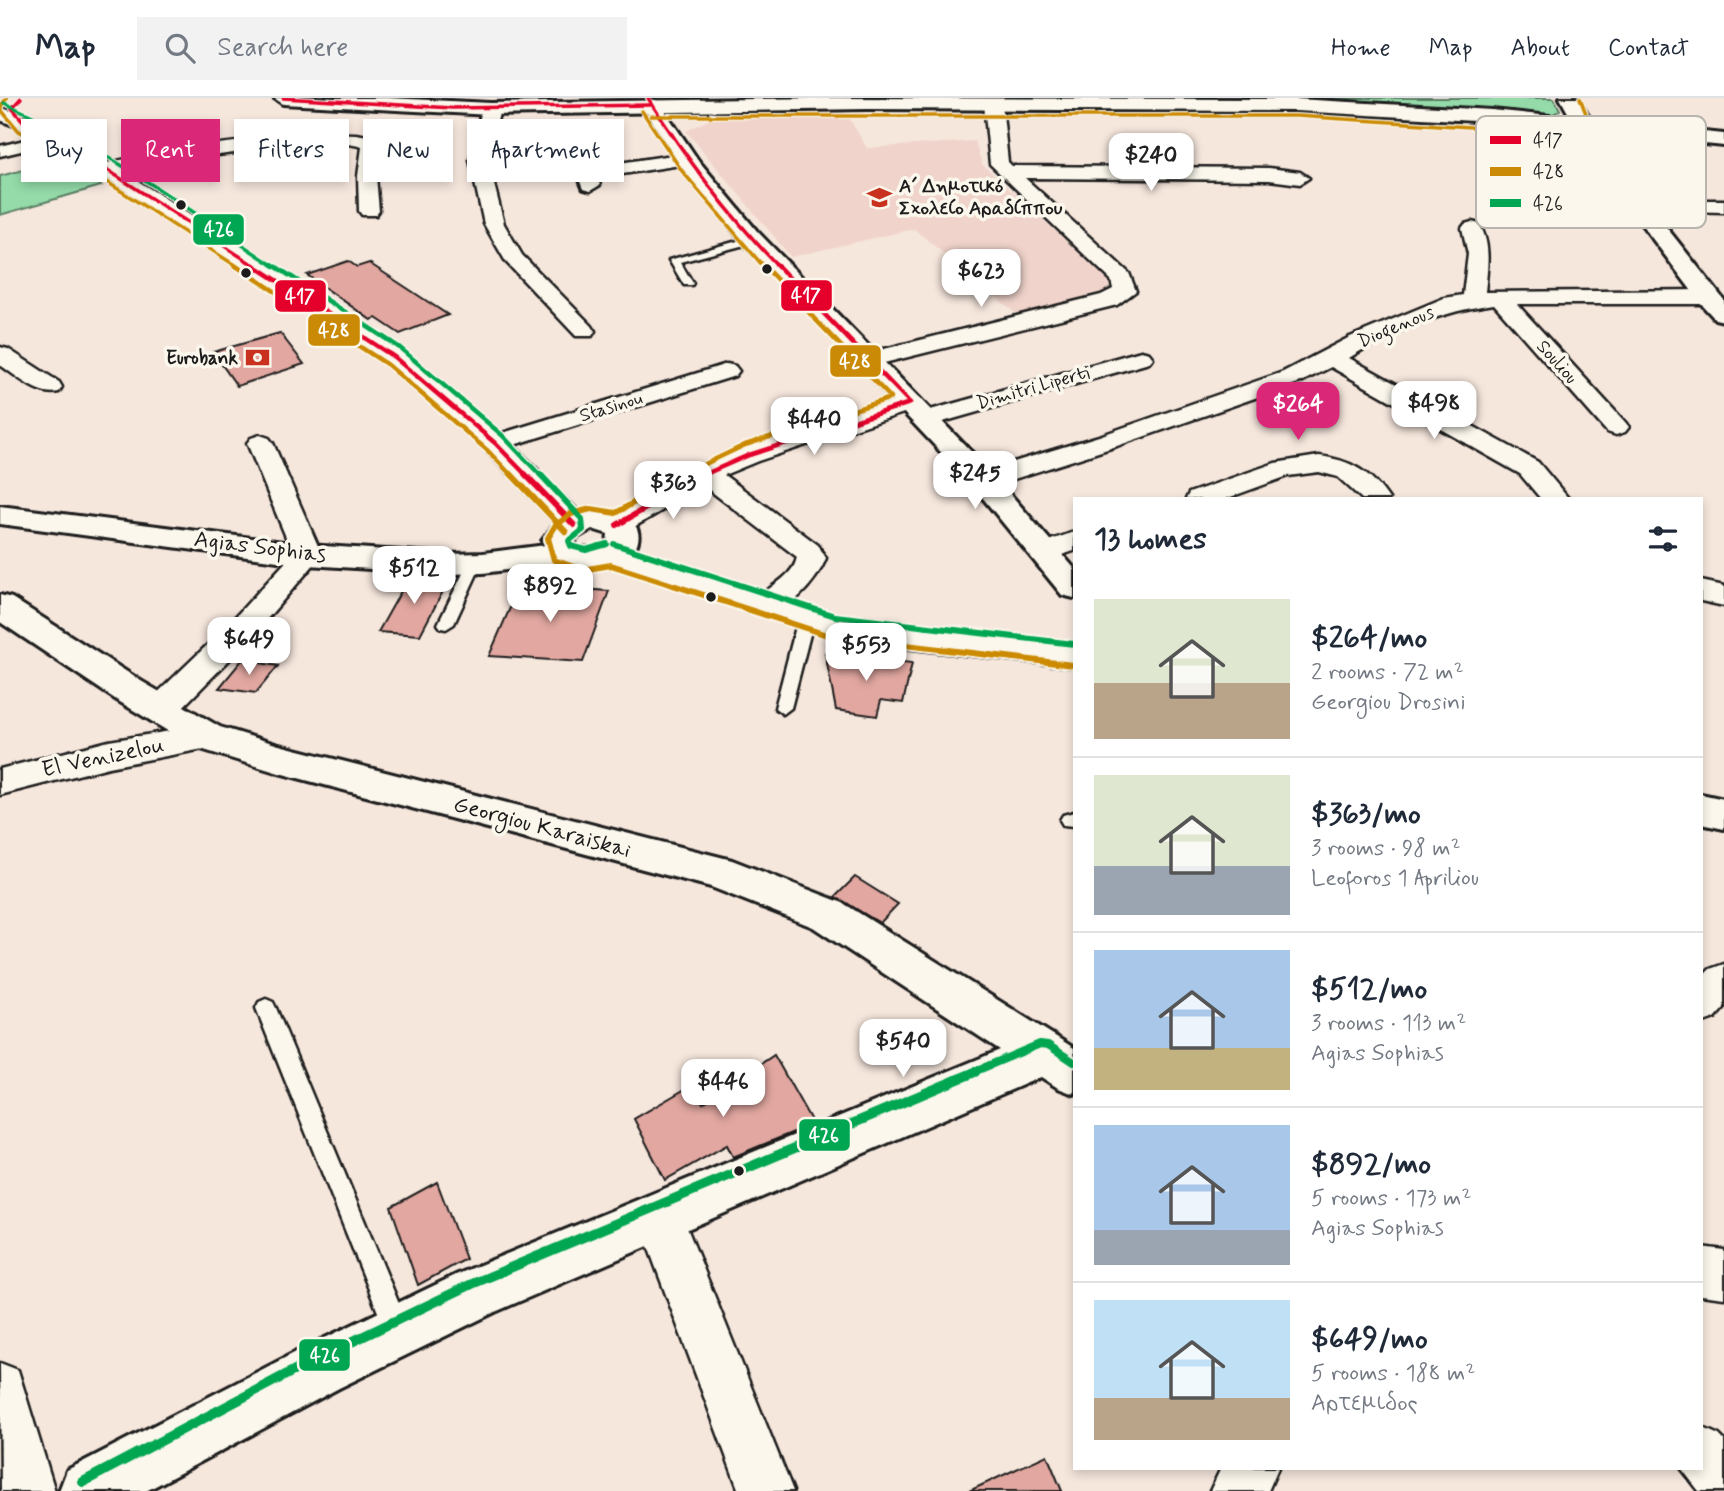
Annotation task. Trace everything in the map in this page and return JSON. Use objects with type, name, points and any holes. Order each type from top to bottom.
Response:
[{"type":"main road","points":[[21,98],[12,108],[22,119]]},
{"type":"main road","points":[[283,98],[491,109],[517,103],[993,104],[1293,101],[1480,116]]},
{"type":"main road","points":[[1569,98],[1577,116]]},
{"type":"main road","points":[[649,102],[686,159],[752,240],[983,480],[1073,586]]},
{"type":"main road","points":[[662,123],[722,104]]},
{"type":"main road","points":[[0,113],[21,121]]},
{"type":"main road","points":[[1706,138],[1724,140]]},
{"type":"main road","points":[[107,170],[394,357],[495,443],[568,539]]},
{"type":"main road","points":[[1655,228],[1724,314]]},
{"type":"main road","name":"Agias Sophias","points":[[0,515],[309,555],[475,564],[568,539],[579,560],[590,561],[614,540]]},
{"type":"main road","points":[[614,540],[766,606],[806,619],[873,633],[1071,652]]},
{"type":"main road","name":"Georgiou Karaiskai","points":[[0,606],[128,690],[207,737],[279,759],[730,877],[828,915],[1066,1069]]},
{"type":"main road","points":[[1703,809],[1724,814]]},
{"type":"main road","points":[[117,1484],[397,1330],[659,1214],[898,1118],[1066,1069]]},
{"type":"street","points":[[868,360],[1109,300],[1125,291],[1121,278],[999,164],[993,104]]},
{"type":"street","points":[[491,109],[479,160],[494,224],[513,258],[584,331]]},
{"type":"street","points":[[107,169],[147,159],[214,150],[341,138],[362,139],[372,144],[367,176],[369,211]]},
{"type":"street","points":[[0,151],[21,146]]},
{"type":"street","points":[[590,185],[586,174],[686,159]]},
{"type":"street","points":[[1007,173],[1269,174],[1300,178]]},
{"type":"street","points":[[1706,206],[1724,206]]},
{"type":"street","points":[[1472,228],[1478,254],[1474,300]]},
{"type":"street","name":"Diogenous","points":[[983,480],[1121,437],[1292,377],[1358,342],[1452,303],[1499,297],[1701,288],[1724,277]]},
{"type":"street","name":"Souliou","points":[[1499,297],[1616,427]]},
{"type":"street","points":[[0,354],[50,387]]},
{"type":"street","name":"Dimitri Liperti","points":[[614,540],[705,474],[783,443],[1141,358]]},
{"type":"street","points":[[1332,358],[1529,467],[1554,497]]},
{"type":"street","name":"Stasinou","points":[[495,443],[727,371]]},
{"type":"street","points":[[161,709],[237,634],[309,555],[260,443]]},
{"type":"street","points":[[1205,497],[1293,466],[1335,466],[1363,481],[1375,497]]},
{"type":"street","points":[[705,474],[808,551],[812,558],[806,575],[766,606]]},
{"type":"street","points":[[1044,552],[1073,541]]},
{"type":"street","points":[[1703,591],[1724,596]]},
{"type":"street","name":"El Venizelou","points":[[0,782],[109,754],[207,737]]},
{"type":"street","points":[[1703,1004],[1724,981]]},
{"type":"street","points":[[659,1214],[766,1491]]},
{"type":"street","points":[[1703,1272],[1724,1274]]},
{"type":"street","points":[[0,1388],[28,1491]]},
{"type":"street","points":[[1703,1455],[1724,1480]]},
{"type":"lane","points":[[688,283],[674,260],[752,240]]},
{"type":"lane","points":[[446,624],[475,564]]},
{"type":"lane","points":[[783,708],[806,619]]},
{"type":"lane","points":[[266,1007],[397,1330]]},
{"type":"shaded area","name":"Α´ Δημοτικό Σχολείο Αραδίππου","points":[[843,108],[867,148],[975,141],[982,164],[1111,281],[1111,289],[1019,316],[914,229],[791,257],[686,131],[718,115]]},
{"type":"green space","points":[[1310,98],[1554,98],[1560,110],[1552,115],[1535,115]]},
{"type":"green space","points":[[21,171],[21,182],[96,182],[101,186],[0,215],[0,176]]},
{"type":"building","points":[[348,261],[357,267],[369,263],[448,315],[400,334],[376,318],[371,320],[307,275]]},
{"type":"building","name":"Eurobank","points":[[280,333],[304,364],[237,386],[213,352]]},
{"type":"building","points":[[409,577],[449,580],[420,635],[378,632]]},
{"type":"building","points":[[520,585],[609,591],[583,662],[489,656]]},
{"type":"building","points":[[825,653],[912,663],[903,703],[881,700],[877,716],[836,710]]},
{"type":"building","points":[[242,660],[278,666],[256,693],[219,688]]},
{"type":"building","points":[[855,877],[898,904],[880,923],[835,897]]},
{"type":"building","points":[[774,1055],[813,1124],[733,1157],[727,1145],[665,1180],[634,1119],[692,1085],[703,1103]]},
{"type":"building","points":[[437,1182],[466,1259],[418,1285],[391,1207]]},
{"type":"building","points":[[1047,1455],[1062,1491],[969,1491]]},
{"type":"transit line","name":"428","points":[[7,98],[2,104],[2,111],[19,131],[101,178],[388,365],[488,451],[566,532]]},
{"type":"transit line","name":"417","points":[[21,98],[12,108],[25,123],[106,169],[394,357],[495,443],[574,525]]},
{"type":"transit line","name":"417","points":[[283,98],[452,108],[651,105]]},
{"type":"transit line","name":"417","points":[[648,98],[690,164],[749,236],[910,403]]},
{"type":"transit line","name":"428","points":[[1580,98],[1587,116]]},
{"type":"transit line","name":"426","points":[[4,103],[30,114],[112,160],[400,348],[502,435],[582,519],[583,530],[569,541],[571,546],[586,550],[607,544]]},
{"type":"transit line","name":"428","points":[[642,111],[682,171],[741,243],[891,398],[745,445],[700,465],[616,513],[591,509],[571,514],[555,526],[548,538],[554,560],[582,570],[611,565],[830,636],[1073,665]]},
{"type":"transit line","name":"428","points":[[651,116],[1296,116],[1476,127]]},
{"type":"transit line","name":"417","points":[[617,525],[705,474],[749,455],[910,403]]},
{"type":"transit line","name":"426","points":[[614,544],[835,616],[1073,644]]},
{"type":"transit line","name":"426","points":[[83,1482],[314,1360],[472,1284],[1040,1044],[1048,1045],[1073,1061]]},
{"type":"place","name":"Α´ Δημοτικό Σχολείο Αραδίππου","points":[[879,197]]},
{"type":"place","name":"Eurobank","points":[[258,358]]}]
